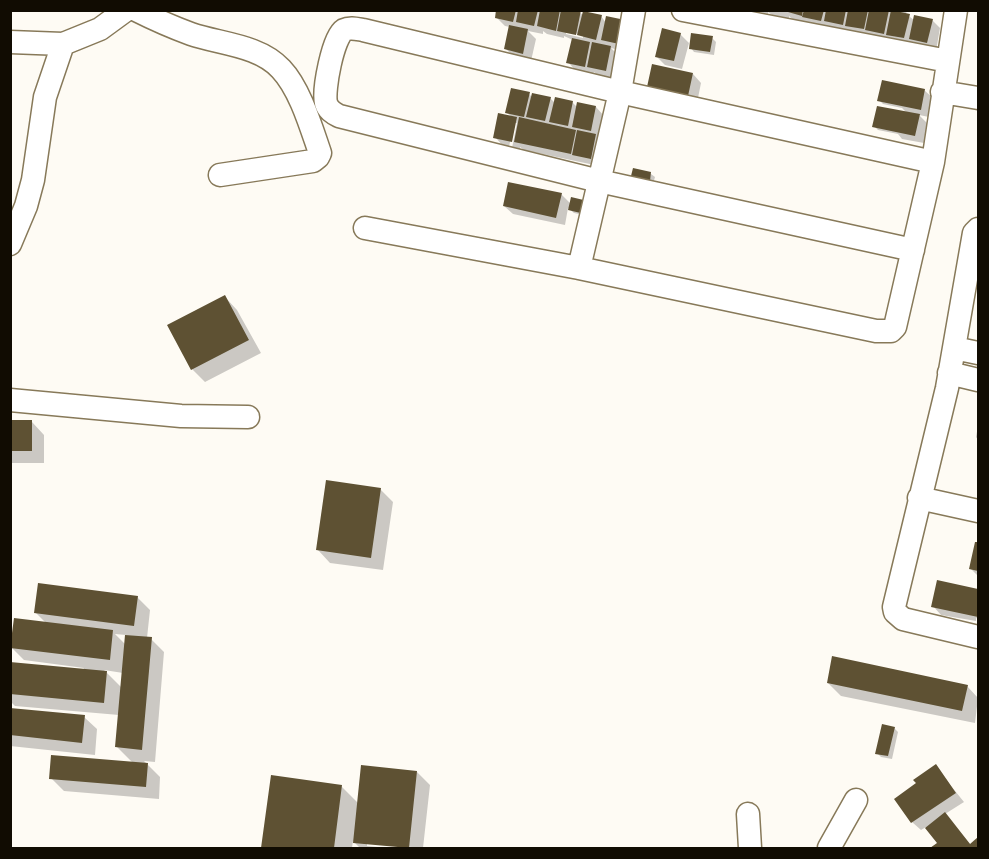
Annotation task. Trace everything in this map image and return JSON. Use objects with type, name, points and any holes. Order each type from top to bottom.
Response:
[{"type":"street","points":[[10,42],[63,44],[100,29],[126,10]]},
{"type":"street","points":[[136,10],[190,34],[246,49],[270,59],[282,69],[290,82],[308,118],[320,153],[318,157],[313,161],[220,175]]},
{"type":"street","points":[[579,268],[620,92],[634,10]]},
{"type":"street","points":[[683,10],[948,61]]},
{"type":"street","points":[[365,228],[579,268],[884,332],[891,331],[895,327],[933,162],[956,10]]},
{"type":"street","points":[[913,250],[599,181],[339,116],[327,105],[326,96],[336,42],[347,29],[363,30],[620,92],[933,162]]},
{"type":"street","points":[[10,244],[31,188],[45,97],[63,44]]},
{"type":"street","points":[[942,92],[978,98]]},
{"type":"street","points":[[978,229],[974,233],[950,373],[894,607],[895,612],[908,621],[978,637]]},
{"type":"street","points":[[954,348],[978,353]]},
{"type":"street","points":[[950,373],[978,380]]},
{"type":"street","points":[[10,400],[182,416],[248,417]]},
{"type":"street","points":[[919,498],[978,511]]},
{"type":"street","points":[[829,849],[856,800]]},
{"type":"street","points":[[748,814],[750,849]]},
{"type":"building","points":[[496,10],[516,10],[513,22],[495,18]]},
{"type":"building","points":[[518,10],[538,10],[534,26],[516,22]]},
{"type":"building","points":[[540,10],[560,10],[556,31],[537,26]]},
{"type":"building","points":[[561,10],[581,10],[576,35],[557,31]]},
{"type":"building","points":[[781,10],[803,10],[802,16]]},
{"type":"building","points":[[804,10],[824,10],[821,21],[802,17]]},
{"type":"building","points":[[826,10],[846,10],[843,25],[824,21]]},
{"type":"building","points":[[848,10],[868,10],[864,29],[845,26]]},
{"type":"building","points":[[869,10],[889,10],[884,34],[865,30]]},
{"type":"building","points":[[891,10],[910,14],[904,38],[886,35]]},
{"type":"building","points":[[583,11],[602,15],[596,40],[577,35]]},
{"type":"building","points":[[914,15],[933,19],[927,43],[909,39]]},
{"type":"building","points":[[606,16],[625,20],[619,44],[601,40]]},
{"type":"building","points":[[509,25],[528,29],[523,54],[504,49]]},
{"type":"building","points":[[662,28],[681,33],[674,61],[655,57]]},
{"type":"building","points":[[691,33],[713,36],[710,52],[689,49]]},
{"type":"building","points":[[572,38],[590,42],[585,67],[566,63]]},
{"type":"building","points":[[592,42],[611,46],[606,71],[587,67]]},
{"type":"building","points":[[652,64],[693,73],[688,96],[647,87]]},
{"type":"building","points":[[882,80],[925,89],[921,110],[877,101]]},
{"type":"building","points":[[511,88],[530,92],[524,117],[505,113]]},
{"type":"building","points":[[532,93],[551,97],[545,121],[526,117]]},
{"type":"building","points":[[555,97],[573,101],[568,126],[549,122]]},
{"type":"building","points":[[577,102],[596,106],[591,131],[572,127]]},
{"type":"building","points":[[877,106],[920,114],[915,136],[872,127]]},
{"type":"building","points":[[498,113],[517,117],[512,142],[493,138]]},
{"type":"building","points":[[519,117],[576,130],[571,154],[514,142]]},
{"type":"building","points":[[577,130],[596,134],[591,159],[572,155]]},
{"type":"building","points":[[633,168],[651,172],[650,181],[631,176]]},
{"type":"building","points":[[508,182],[562,193],[556,218],[503,206]]},
{"type":"building","points":[[571,197],[592,202],[589,215],[568,210]]},
{"type":"building","points":[[225,295],[249,340],[191,370],[167,325]]},
{"type":"building","points":[[10,420],[32,420],[32,451],[10,451]]},
{"type":"building","points":[[326,480],[381,488],[371,558],[316,550]]},
{"type":"building","points":[[975,542],[978,542],[978,571],[969,569]]},
{"type":"building","points":[[937,580],[978,589],[978,617],[931,607]]},
{"type":"building","points":[[38,583],[138,596],[134,626],[34,613]]},
{"type":"building","points":[[14,618],[113,630],[110,660],[10,648]]},
{"type":"building","points":[[125,635],[152,637],[142,750],[115,747]]},
{"type":"building","points":[[832,656],[968,685],[962,711],[827,683]]},
{"type":"building","points":[[10,662],[107,671],[104,703],[10,694]]},
{"type":"building","points":[[10,708],[85,715],[82,743],[10,735]]},
{"type":"building","points":[[882,724],[895,727],[888,756],[875,754]]},
{"type":"building","points":[[51,755],[148,763],[146,787],[49,779]]},
{"type":"building","points":[[936,764],[956,793],[911,823],[894,799],[916,783],[913,780]]},
{"type":"building","points":[[361,765],[417,771],[409,848],[353,843]]},
{"type":"building","points":[[271,775],[342,785],[334,848],[261,848]]},
{"type":"building","points":[[945,812],[970,844],[978,837],[978,848],[930,848],[937,843],[925,828]]}]
